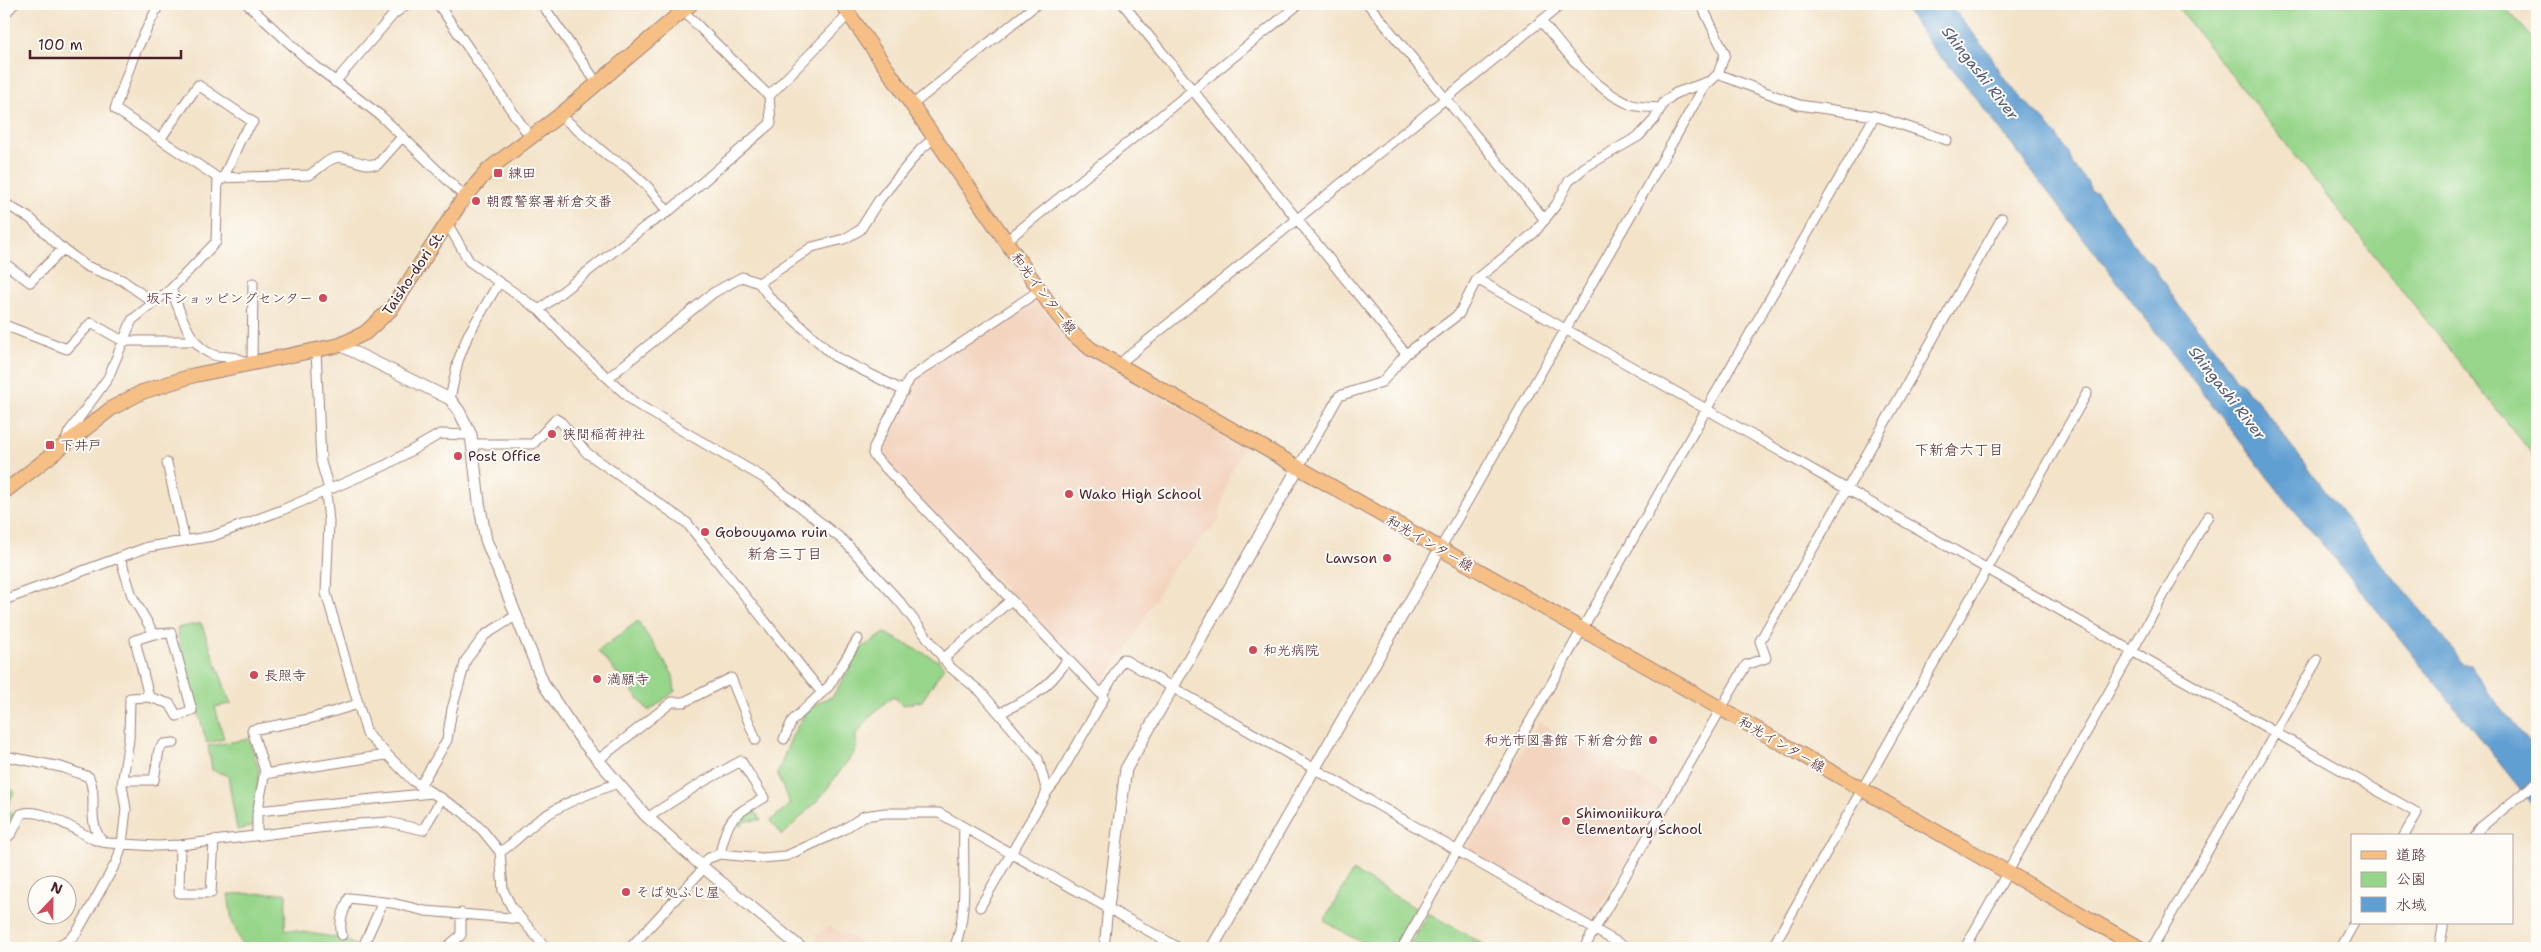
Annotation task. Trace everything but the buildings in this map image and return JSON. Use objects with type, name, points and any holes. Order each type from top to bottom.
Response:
[{"type":"main road","name":"Taisho-dori St.","points":[[4,492],[112,408],[142,392],[182,379],[340,345],[365,333],[391,309],[465,197],[490,169],[560,115],[684,7]]},
{"type":"main road","name":"和光インター線","points":[[846,9],[1040,290],[1074,335],[1120,367],[2140,948]]},
{"type":"street","points":[[4,15],[14,4]]},
{"type":"street","points":[[159,4],[134,55],[115,109],[220,179],[309,175],[318,171],[333,158],[340,157],[366,166],[377,165],[403,136]]},
{"type":"street","points":[[247,4],[310,62],[381,116],[465,197]]},
{"type":"street","points":[[336,82],[393,15],[407,4]]},
{"type":"street","points":[[438,4],[530,137]]},
{"type":"street","points":[[542,4],[597,83]]},
{"type":"street","points":[[912,105],[1037,4]]},
{"type":"street","points":[[1123,4],[1406,354]]},
{"type":"street","points":[[1006,241],[1300,4]]},
{"type":"street","points":[[1368,4],[1545,220]]},
{"type":"street","points":[[1120,367],[1125,359],[1562,4]]},
{"type":"street","points":[[1212,948],[1699,96],[1718,74],[1725,54],[1701,4]]},
{"type":"street","points":[[539,310],[647,225],[668,212],[771,123],[769,96],[684,7]]},
{"type":"street","points":[[769,96],[846,9]]},
{"type":"street","points":[[1541,21],[1582,71],[1605,88],[1628,104],[1661,108]]},
{"type":"street","points":[[1718,74],[1800,104],[1875,116],[1947,140]]},
{"type":"street","points":[[1104,948],[1126,769],[1339,396],[1382,382],[1406,354],[1459,314],[1477,279],[1534,233],[1545,220],[1569,181],[1585,167],[1639,136],[1654,120],[1664,102],[1676,93],[1710,81]]},
{"type":"street","points":[[64,446],[69,432],[108,378],[132,320],[171,289],[216,242],[220,179],[242,136],[253,122],[198,84],[161,138]]},
{"type":"street","points":[[560,115],[609,157],[625,166],[648,187],[668,212]]},
{"type":"street","points":[[1402,948],[1458,852],[1706,410],[1875,116]]},
{"type":"street","points":[[759,283],[812,247],[844,239],[860,230],[879,200],[915,156],[934,138]]},
{"type":"street","points":[[4,203],[31,219],[63,249],[86,266],[122,280],[153,302]]},
{"type":"street","points":[[1584,948],[1746,665],[1766,658],[1760,642],[2002,218]]},
{"type":"street","points":[[447,223],[469,262],[498,284],[539,310],[635,403],[764,478],[844,541],[900,602],[943,659],[981,692],[1038,759],[1048,792]]},
{"type":"street","points":[[4,263],[30,282],[63,249]]},
{"type":"street","points":[[608,378],[665,330],[728,282],[742,277],[759,283],[770,298],[834,356],[904,391]]},
{"type":"street","points":[[1477,279],[2417,813],[2405,834]]},
{"type":"street","points":[[171,289],[194,341],[212,355],[238,356],[250,363],[253,284]]},
{"type":"street","points":[[450,399],[458,361],[465,344],[498,284]]},
{"type":"street","points":[[1040,290],[910,378],[874,447],[873,454],[1067,660],[1097,691],[1103,693]]},
{"type":"street","points":[[4,325],[67,349],[90,323],[122,341],[194,341]]},
{"type":"street","points":[[340,345],[450,399],[459,411],[472,439],[482,523],[544,685],[582,741],[647,818],[702,867],[801,948]]},
{"type":"street","points":[[316,350],[321,462],[328,490],[329,522],[326,593],[367,734],[420,786],[463,812],[483,831],[500,852],[503,890],[512,908],[540,946]]},
{"type":"street","points":[[1772,948],[1988,570],[2086,393]]},
{"type":"street","points":[[4,600],[148,547],[213,536],[386,465],[440,434],[472,439],[533,444],[556,419],[561,422],[587,453],[658,505],[687,523],[822,693]]},
{"type":"street","points":[[167,463],[185,541]]},
{"type":"street","points":[[1965,948],[2208,516]]},
{"type":"street","points":[[120,557],[132,596],[154,634]]},
{"type":"street","points":[[943,659],[1011,600]]},
{"type":"street","points":[[420,786],[447,740],[452,709],[466,660],[486,636],[517,614]]},
{"type":"street","points":[[54,948],[70,939],[77,932],[117,861],[122,844],[126,809],[123,780],[130,698],[149,698],[170,704],[177,716],[192,710],[171,633],[154,634],[136,640],[149,698]]},
{"type":"street","points":[[784,739],[792,721],[829,686],[858,639]]},
{"type":"street","points":[[980,908],[1104,698],[1103,693],[1123,659],[1172,689],[1627,948]]},
{"type":"street","points":[[1000,714],[1015,703],[1034,695],[1059,672],[1067,660]]},
{"type":"street","points":[[2152,948],[2317,660]]},
{"type":"street","points":[[598,760],[672,702],[684,702],[731,678],[756,740]]},
{"type":"street","points":[[257,834],[258,811],[264,774],[252,730],[309,719],[358,704]]},
{"type":"street","points":[[123,780],[154,780],[159,750],[164,744],[174,743]]},
{"type":"street","points":[[264,774],[386,754]]},
{"type":"street","points":[[4,756],[61,766],[89,777],[94,788],[92,820],[102,842],[122,844],[180,845],[257,834],[388,822],[423,830],[442,798]]},
{"type":"street","points":[[647,818],[701,783],[741,761],[764,798],[734,815],[724,834],[720,854]]},
{"type":"street","points":[[2476,834],[2537,782]]},
{"type":"street","points":[[500,852],[511,845],[538,820],[570,800],[618,783]]},
{"type":"street","points":[[258,811],[432,793]]},
{"type":"street","points":[[4,840],[12,833],[20,814],[26,812],[49,816],[95,840],[101,839]]},
{"type":"street","points":[[630,948],[709,858],[720,854],[762,858],[786,856],[842,831],[864,816],[885,812],[939,813],[1179,948]]},
{"type":"street","points":[[954,948],[960,936],[963,917],[964,828]]},
{"type":"street","points":[[180,845],[179,893],[211,893],[214,840]]},
{"type":"street","points":[[342,935],[340,927],[341,918],[349,898],[384,902],[425,911],[461,913],[514,920],[521,918]]},
{"type":"street","points":[[372,948],[365,942],[384,902]]},
{"type":"street","points":[[446,948],[461,935],[461,913]]},
{"type":"street","points":[[2340,948],[2353,924]]},
{"type":"street","points":[[2438,948],[2444,924]]},
{"type":"shaded area","name":"Wako High School","points":[[1031,297],[1038,298],[1055,326],[1070,344],[1245,446],[1229,476],[1220,519],[1169,574],[1124,656],[1121,655],[1103,685],[1098,687],[877,453],[878,445],[913,380]]},
{"type":"shaded area","name":"Shimoniikura Elementary School","points":[[1539,722],[1665,794],[1592,920],[1466,849]]},
{"type":"shaded area","points":[[829,927],[847,934],[869,948],[812,948],[817,934]]},
{"type":"green space","points":[[2175,4],[2502,4],[2537,43],[2537,460]]},
{"type":"green space","points":[[638,621],[673,675],[675,691],[649,711],[598,651]]},
{"type":"green space","points":[[201,623],[231,704],[215,707],[224,739],[207,743],[183,661],[177,628]]},
{"type":"green space","points":[[885,633],[939,661],[944,667],[922,701],[903,705],[893,696],[872,714],[856,735],[856,750],[820,798],[783,835],[770,821],[790,804],[777,774],[796,728],[811,708],[820,701],[832,697],[863,647]]},
{"type":"green space","points":[[249,739],[259,771],[253,826],[237,830],[228,776],[212,770],[208,746]]},
{"type":"green space","points":[[4,787],[14,791],[7,809],[14,816],[4,835]]},
{"type":"green space","points":[[753,808],[761,820],[744,821],[742,826],[733,823]]},
{"type":"green space","points":[[1353,871],[1417,909],[1394,948],[1372,948],[1324,921]]},
{"type":"green space","points":[[286,893],[285,929],[340,938],[356,945],[355,948],[243,948],[232,921],[228,894]]},
{"type":"green space","points":[[1428,913],[1490,948],[1408,948]]},
{"type":"water","name":"Shingashi River","points":[[1902,4],[1949,4],[1990,54],[2002,75],[2019,96],[2045,121],[2068,151],[2073,166],[2087,181],[2091,191],[2096,192],[2140,253],[2150,262],[2180,307],[2215,348],[2236,379],[2256,399],[2362,540],[2445,639],[2461,663],[2471,665],[2489,694],[2533,747],[2537,754],[2537,810],[2280,493],[1957,74],[1932,48]]},
{"type":"place","name":"練田","points":[[498,173]]},
{"type":"place","name":"朝霞警察署新倉交番","points":[[476,201]]},
{"type":"place","name":"坂下ショッピングセンター","points":[[323,298]]},
{"type":"place","name":"狭間稲荷神社","points":[[552,434]]},
{"type":"place","name":"下井戸","points":[[50,445]]},
{"type":"place","name":"Post Office","points":[[458,456]]},
{"type":"place","name":"Wako High School","points":[[1069,494]]},
{"type":"place","name":"Gobouyama ruin","points":[[705,532]]},
{"type":"place","name":"Lawson","points":[[1387,558]]},
{"type":"place","name":"和光病院","points":[[1253,650]]},
{"type":"place","name":"長照寺","points":[[254,675]]},
{"type":"place","name":"満願寺","points":[[597,679]]},
{"type":"place","name":"和光市図書館 下新倉分館","points":[[1653,740]]},
{"type":"place","name":"Shimoniikura Elementary School","points":[[1566,821]]},
{"type":"place","name":"そば処ふじ屋","points":[[626,892]]},
{"type":"district","name":"下新倉六丁目","points":[[1959,450]]},
{"type":"district","name":"新倉三丁目","points":[[785,554]]}]
